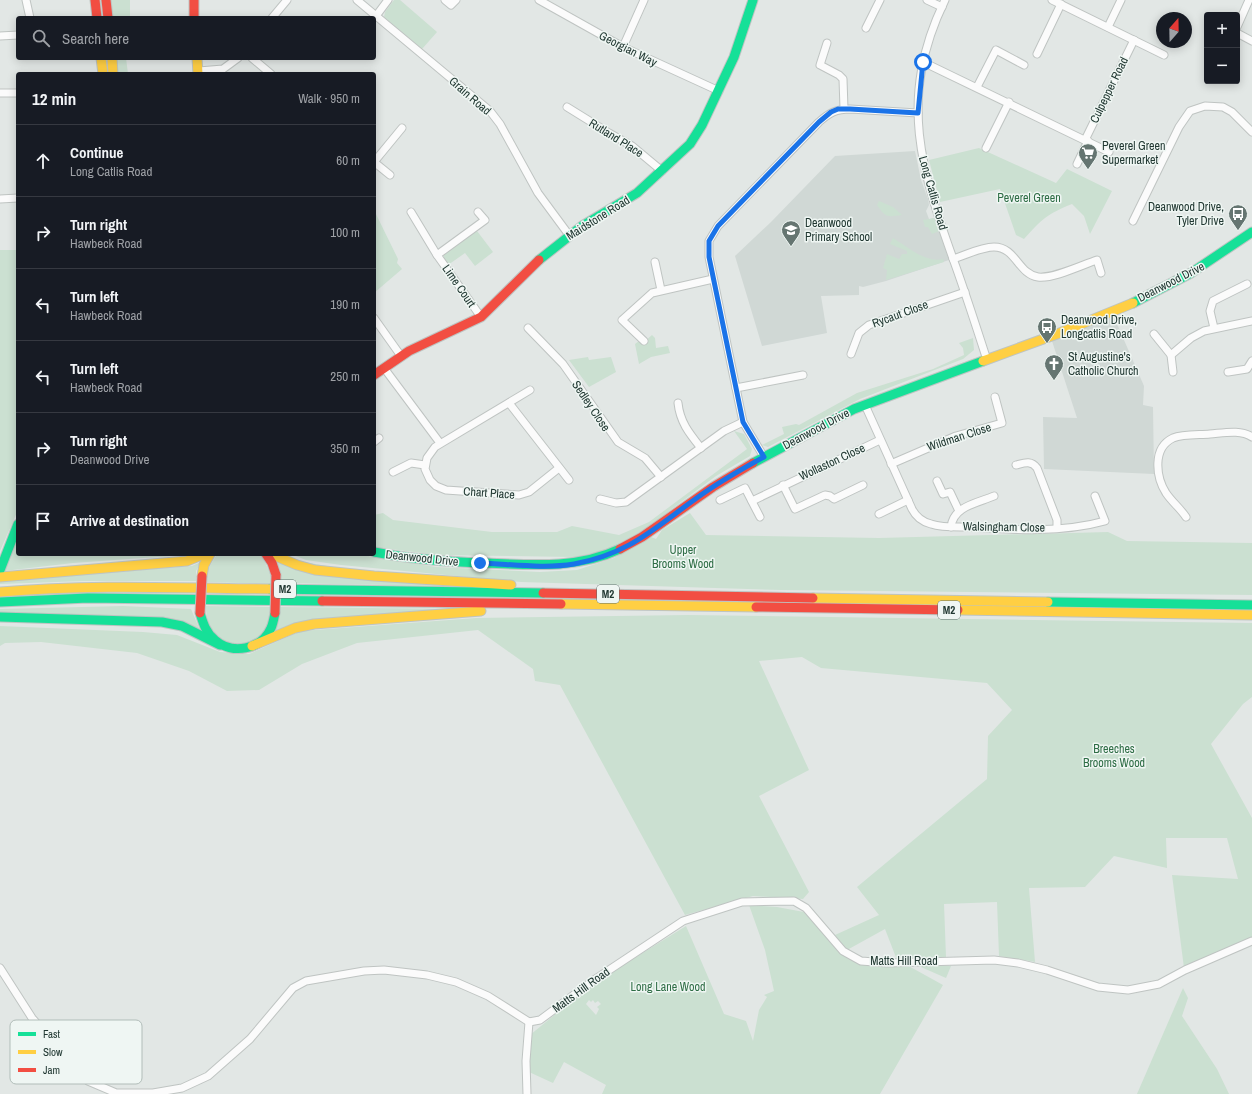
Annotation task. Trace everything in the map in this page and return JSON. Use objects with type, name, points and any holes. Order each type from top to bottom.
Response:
[{"type":"main road","points":[[95,0],[97,16]]},
{"type":"main road","points":[[106,0],[108,16]]},
{"type":"main road","points":[[194,0],[194,16]]},
{"type":"main road","name":"Maidstone Road","points":[[376,374],[401,356],[481,317],[529,268],[569,235],[637,193],[662,171],[693,140],[719,91],[737,48],[753,0]]},
{"type":"main road","points":[[101,60],[102,72]]},
{"type":"main road","points":[[112,60],[113,72]]},
{"type":"main road","points":[[197,60],[199,72]]},
{"type":"main road","name":"Deanwood Drive","points":[[376,552],[414,560],[456,563],[557,565],[573,564],[612,553],[645,537],[694,500],[764,457],[835,418],[865,404],[1079,325],[1161,288],[1205,265],[1252,232]]},
{"type":"main road","points":[[0,570],[16,529]]},
{"type":"main road","points":[[0,577],[177,562],[205,556]]},
{"type":"main road","points":[[208,556],[202,576],[200,613],[201,623],[206,632],[220,645]]},
{"type":"main road","points":[[0,617],[162,622],[182,626],[220,645],[234,649],[252,646],[261,641],[268,633],[274,620],[276,575],[267,556]]},
{"type":"main road","name":"M2","points":[[276,556],[305,568],[461,583],[536,586],[569,594]]},
{"type":"main road","name":"M2","points":[[286,556],[297,561],[341,572]]},
{"type":"main road","name":"M2","points":[[0,592],[36,589],[146,587],[1252,605]]},
{"type":"main road","name":"M2","points":[[0,602],[88,598],[162,598],[1252,615]]},
{"type":"main road","name":"M2","points":[[252,646],[295,628],[314,624],[460,612],[526,609],[543,604]]},
{"type":"street","points":[[26,0],[30,16]]},
{"type":"street","points":[[274,16],[287,0]]},
{"type":"street","name":"Grain Road","points":[[357,0],[483,105],[495,118],[538,193],[569,235]]},
{"type":"street","points":[[376,16],[388,0]]},
{"type":"street","points":[[445,0],[452,5],[456,0]]},
{"type":"street","name":"Georgian Way","points":[[540,0],[560,13],[623,47],[719,91]]},
{"type":"street","points":[[623,47],[644,0]]},
{"type":"street","points":[[866,28],[880,0]]},
{"type":"street","points":[[927,0],[942,7]]},
{"type":"street","name":"Long Catlis Road","points":[[945,0],[931,32],[923,62],[918,113],[920,145],[925,171],[987,360]]},
{"type":"street","points":[[1052,0],[1164,55]]},
{"type":"street","points":[[1108,27],[1121,0]]},
{"type":"street","points":[[1240,20],[1249,0]]},
{"type":"street","points":[[1037,54],[1061,4]]},
{"type":"street","points":[[1240,35],[1252,41]]},
{"type":"street","points":[[0,36],[16,36]]},
{"type":"street","name":"Culpepper Road","points":[[1077,164],[1134,40]]},
{"type":"street","points":[[827,43],[820,64],[843,79],[844,109]]},
{"type":"street","points":[[977,86],[996,50],[1024,65]]},
{"type":"street","points":[[205,72],[223,69],[235,60]]},
{"type":"street","points":[[254,60],[269,72]]},
{"type":"street","points":[[923,62],[977,86],[1109,152]]},
{"type":"street","points":[[0,93],[16,93]]},
{"type":"street","points":[[986,148],[1009,102]]},
{"type":"street","points":[[1133,221],[1179,127],[1190,111],[1205,106],[1223,107],[1232,112],[1252,132]]},
{"type":"street","name":"Rutland Place","points":[[567,107],[608,134],[632,146],[662,171]]},
{"type":"street","points":[[764,457],[743,422],[713,279],[708,250],[709,241],[714,231],[819,122],[834,110],[844,109],[918,113]]},
{"type":"street","points":[[376,160],[402,128]]},
{"type":"street","points":[[376,164],[390,175]]},
{"type":"street","points":[[0,199],[16,198]]},
{"type":"street","name":"Lime Court","points":[[411,212],[437,255],[481,317]]},
{"type":"street","name":"Lime Court","points":[[437,255],[485,220],[478,212]]},
{"type":"street","points":[[953,259],[994,247],[1010,252],[1023,269],[1036,276],[1048,276],[1097,260],[1101,273]]},
{"type":"street","points":[[655,262],[661,290]]},
{"type":"street","points":[[644,340],[622,320],[648,295],[661,290],[713,279]]},
{"type":"street","points":[[1214,328],[1210,312],[1213,301],[1247,284]]},
{"type":"street","name":"Rycaut Close","points":[[851,354],[859,333],[869,325],[965,292]]},
{"type":"street","points":[[376,321],[401,356]]},
{"type":"street","points":[[1171,355],[1191,338],[1214,328],[1252,321]]},
{"type":"street","name":"Sedley Close","points":[[528,328],[563,364],[615,439],[621,445],[640,455],[661,477]]},
{"type":"street","points":[[1154,334],[1171,355],[1173,372]]},
{"type":"street","points":[[1228,372],[1247,369],[1252,361]]},
{"type":"street","points":[[384,368],[440,443]]},
{"type":"street","points":[[736,388],[803,375]]},
{"type":"street","points":[[393,472],[411,463],[425,465],[429,453],[440,443],[530,390]]},
{"type":"street","name":"Wildman Close","points":[[891,464],[956,436],[1002,423],[995,397]]},
{"type":"street","points":[[509,403],[569,480]]},
{"type":"street","points":[[678,403],[680,417],[683,424],[701,448]]},
{"type":"street","name":"Walsingham Close","points":[[865,404],[914,513],[925,522],[934,525],[951,526],[1057,528],[1084,526],[1105,521],[1095,496]]},
{"type":"street","points":[[600,499],[623,503],[724,431],[743,422]]},
{"type":"street","points":[[1186,517],[1167,494],[1161,481],[1158,463],[1164,446],[1173,438],[1179,437],[1242,433],[1252,437]]},
{"type":"street","name":"Wollaston Close","points":[[752,501],[880,440]]},
{"type":"street","name":"Walsingham Close","points":[[1016,465],[1026,462],[1032,463],[1037,468],[1057,520],[1057,528]]},
{"type":"street","name":"Chart Place","points":[[425,465],[430,480],[441,488],[516,495],[529,492],[559,468]]},
{"type":"street","name":"Walsingham Close","points":[[938,481],[944,494],[950,492],[958,511]]},
{"type":"street","points":[[783,485],[795,509],[825,495],[834,499],[863,485]]},
{"type":"street","points":[[720,500],[745,488],[760,517]]},
{"type":"street","name":"Walsingham Close","points":[[951,526],[953,517],[958,511],[994,496]]},
{"type":"street","points":[[879,514],[908,500]]},
{"type":"street","name":"Matts Hill Road","points":[[529,1022],[540,1020],[591,982],[683,921],[742,902],[794,901],[806,908],[844,951],[861,961],[887,963],[994,960],[1018,963],[1047,970],[1098,987],[1128,990],[1159,984],[1185,970],[1252,941]]},
{"type":"street","points":[[0,968],[34,1020]]},
{"type":"street","points":[[95,1084],[116,1093],[153,1093],[182,1088],[208,1076],[250,1039],[294,988],[306,981],[374,970],[427,975],[469,986],[529,1022],[526,1061],[527,1094]]},
{"type":"shaded area","name":"Deanwood Primary School","points":[[915,151],[921,180],[928,199],[929,205],[926,211],[929,219],[935,218],[949,260],[886,281],[863,287],[859,286],[859,295],[821,296],[827,333],[762,346],[735,256],[771,222],[835,156]]},
{"type":"shaded area","points":[[1114,317],[1144,386],[1143,405],[1153,407],[1154,474],[1044,469],[1043,417],[1077,418],[1052,341]]},
{"type":"green space","points":[[110,0],[130,0],[130,16],[111,16]]},
{"type":"green space","points":[[394,0],[400,0],[437,32],[422,49],[384,17],[385,12]]},
{"type":"green space","points":[[116,60],[126,60],[128,72],[118,72]]},
{"type":"green space","name":"Peverel Green","points":[[979,148],[1056,183],[1067,169],[1112,191],[1090,234],[1084,216],[1072,204],[1045,218],[1024,239],[1016,235],[1000,189],[940,202],[929,160]]},
{"type":"green space","points":[[879,201],[893,207],[902,215],[887,216],[877,205]]},
{"type":"green space","points":[[376,214],[398,259],[397,263],[402,269],[376,291]]},
{"type":"green space","points":[[935,218],[939,231],[932,234],[928,227],[925,227],[923,220]]},
{"type":"green space","points":[[477,231],[493,252],[475,266],[465,253],[448,265],[444,258],[444,254]]},
{"type":"green space","points":[[893,238],[923,256],[936,260],[943,259],[944,262],[886,280],[887,270],[883,268],[887,254],[899,259],[902,254],[907,254],[907,251],[890,244]]},
{"type":"green space","points":[[0,250],[16,250],[16,515],[0,551]]},
{"type":"green space","points":[[652,335],[655,338],[656,348],[668,346],[670,353],[651,357],[639,364],[635,344],[639,341],[642,344]]},
{"type":"green space","points":[[973,338],[974,350],[963,359],[860,399],[768,447],[762,445],[784,434],[782,427],[796,424],[799,425],[857,393],[933,369],[964,355],[963,348],[959,343]]},
{"type":"green space","points":[[588,357],[589,360],[611,357],[616,372],[589,387],[569,360]]},
{"type":"green space","points":[[734,431],[744,434],[752,449],[750,456],[716,476],[669,511],[655,524],[608,550],[574,557],[438,555],[376,547],[376,515],[383,513],[393,520],[492,532],[557,532],[572,526],[619,535],[649,522],[747,449]]},
{"type":"green space","name":"Upper Brooms Wood","points":[[690,513],[706,535],[879,538],[1108,532],[1127,541],[1252,543],[1252,595],[781,590],[521,582],[341,565],[306,560],[296,556],[368,556],[436,567],[540,572],[577,570],[614,558],[651,537],[656,539],[662,530]]},
{"type":"green space","points":[[16,538],[16,556],[171,556],[73,563],[4,571]]},
{"type":"green space","points":[[216,556],[262,556],[270,573],[271,584],[206,582],[207,571]]},
{"type":"green space","points":[[276,557],[440,586],[280,583]]},
{"type":"green space","points":[[201,562],[196,571],[196,581],[84,581],[0,584],[0,581],[192,566]]},
{"type":"green space","points":[[123,606],[191,609],[199,628],[0,612],[0,609]]},
{"type":"green space","points":[[206,606],[271,607],[269,624],[261,636],[252,642],[242,644],[231,643],[221,638],[213,630],[208,620]]},
{"type":"green space","points":[[280,607],[456,609],[274,635],[279,621]]},
{"type":"green space","name":"Breeches Brooms Wood","points":[[688,615],[1252,623],[1252,697],[1243,704],[1211,744],[1252,818],[1252,939],[1184,968],[1172,875],[1238,879],[1227,838],[1166,838],[1167,868],[1114,856],[1085,887],[1029,888],[1035,962],[999,956],[997,902],[944,904],[946,957],[897,960],[885,929],[847,950],[835,935],[879,915],[857,887],[987,779],[988,736],[1012,710],[987,683],[821,668],[802,657],[759,661],[809,770],[759,796],[809,892],[803,899],[753,896],[685,915],[560,685],[535,681],[533,669],[478,630],[357,643],[302,664],[259,690],[227,691],[189,671],[137,653],[41,642],[5,643],[0,646],[0,626],[143,632],[177,635],[220,652],[249,654],[301,631],[476,618]]},
{"type":"green space","name":"Long Lane Wood","points":[[749,905],[777,907],[804,912],[834,946],[860,965],[905,964],[943,985],[880,1094],[602,1094],[606,1085],[564,1062],[553,1083],[529,1072],[530,1035],[591,985],[686,926],[724,1014],[746,1021],[753,1041],[759,1010],[767,997],[764,995],[774,991],[765,950]],"holes":[[[589,1000],[591,1002],[593,1000],[595,1003],[598,1001],[601,1004],[597,1007],[599,1009],[596,1015],[586,1004]]]},
{"type":"green space","points":[[914,964],[951,966],[946,978]]},
{"type":"green space","points":[[1183,988],[1188,998],[1182,1016],[1217,1069],[1229,1094],[1137,1094]]},
{"type":"traffic: fast","points":[[539,260],[582,226],[637,193],[690,144],[702,125],[734,57],[753,0]]},
{"type":"traffic: fast","points":[[1133,303],[1191,273],[1252,232]]},
{"type":"traffic: fast","points":[[753,463],[854,409],[983,361]]},
{"type":"traffic: fast","points":[[0,570],[16,529]]},
{"type":"traffic: fast","points":[[376,552],[402,557],[444,561],[537,565],[571,563],[587,560],[620,549]]},
{"type":"traffic: fast","points":[[270,589],[543,593]]},
{"type":"traffic: fast","points":[[0,602],[88,598],[322,601]]},
{"type":"traffic: fast","points":[[1048,602],[1252,605]]},
{"type":"traffic: fast","points":[[200,613],[205,628],[215,640],[222,645],[238,649],[246,648],[260,641],[271,628],[275,613]]},
{"type":"traffic: fast","points":[[0,617],[162,622],[182,626],[220,645]]},
{"type":"traffic: slow","points":[[101,60],[103,72]]},
{"type":"traffic: slow","points":[[112,60],[113,72]]},
{"type":"traffic: slow","points":[[197,60],[198,72]]},
{"type":"traffic: slow","points":[[983,361],[1057,334],[1133,303]]},
{"type":"traffic: slow","points":[[0,577],[187,561],[199,556]]},
{"type":"traffic: slow","points":[[202,576],[204,565],[209,556]]},
{"type":"traffic: slow","points":[[276,556],[297,565],[315,570],[374,576],[511,585]]},
{"type":"traffic: slow","points":[[0,592],[101,587],[270,589]]},
{"type":"traffic: slow","points":[[813,598],[1048,602]]},
{"type":"traffic: slow","points":[[561,604],[756,607]]},
{"type":"traffic: slow","points":[[958,610],[1252,615]]},
{"type":"traffic: slow","points":[[252,646],[295,628],[314,624],[481,611]]},
{"type":"traffic: jam","points":[[95,0],[97,16]]},
{"type":"traffic: jam","points":[[106,0],[108,16]]},
{"type":"traffic: jam","points":[[194,0],[194,16]]},
{"type":"traffic: jam","points":[[376,374],[409,351],[481,317],[539,260]]},
{"type":"traffic: jam","points":[[620,549],[642,537],[713,487],[753,463]]},
{"type":"traffic: jam","points":[[267,556],[272,563],[276,575]]},
{"type":"traffic: jam","points":[[275,613],[276,575]]},
{"type":"traffic: jam","points":[[200,613],[202,576]]},
{"type":"traffic: jam","points":[[543,593],[813,598]]},
{"type":"traffic: jam","points":[[322,601],[561,604]]},
{"type":"traffic: jam","points":[[756,607],[958,610]]},
{"type":"place","name":"Peverel Green Supermarket","points":[[1088,170]]},
{"type":"place","name":"Deanwood Drive, Tyler Drive","points":[[1238,231]]},
{"type":"place","name":"Deanwood Primary School","points":[[791,247]]},
{"type":"place","name":"Deanwood Drive, Longcatlis Road","points":[[1047,344]]},
{"type":"place","name":"St Augustine's Catholic Church","points":[[1054,381]]},
{"type":"route","points":[[480,563],[542,565],[573,564],[612,553],[652,533],[694,500],[740,470],[764,457],[743,422],[709,257],[708,245],[711,236],[718,226],[819,122],[834,110],[850,109],[918,113],[919,89],[923,62]]}]
